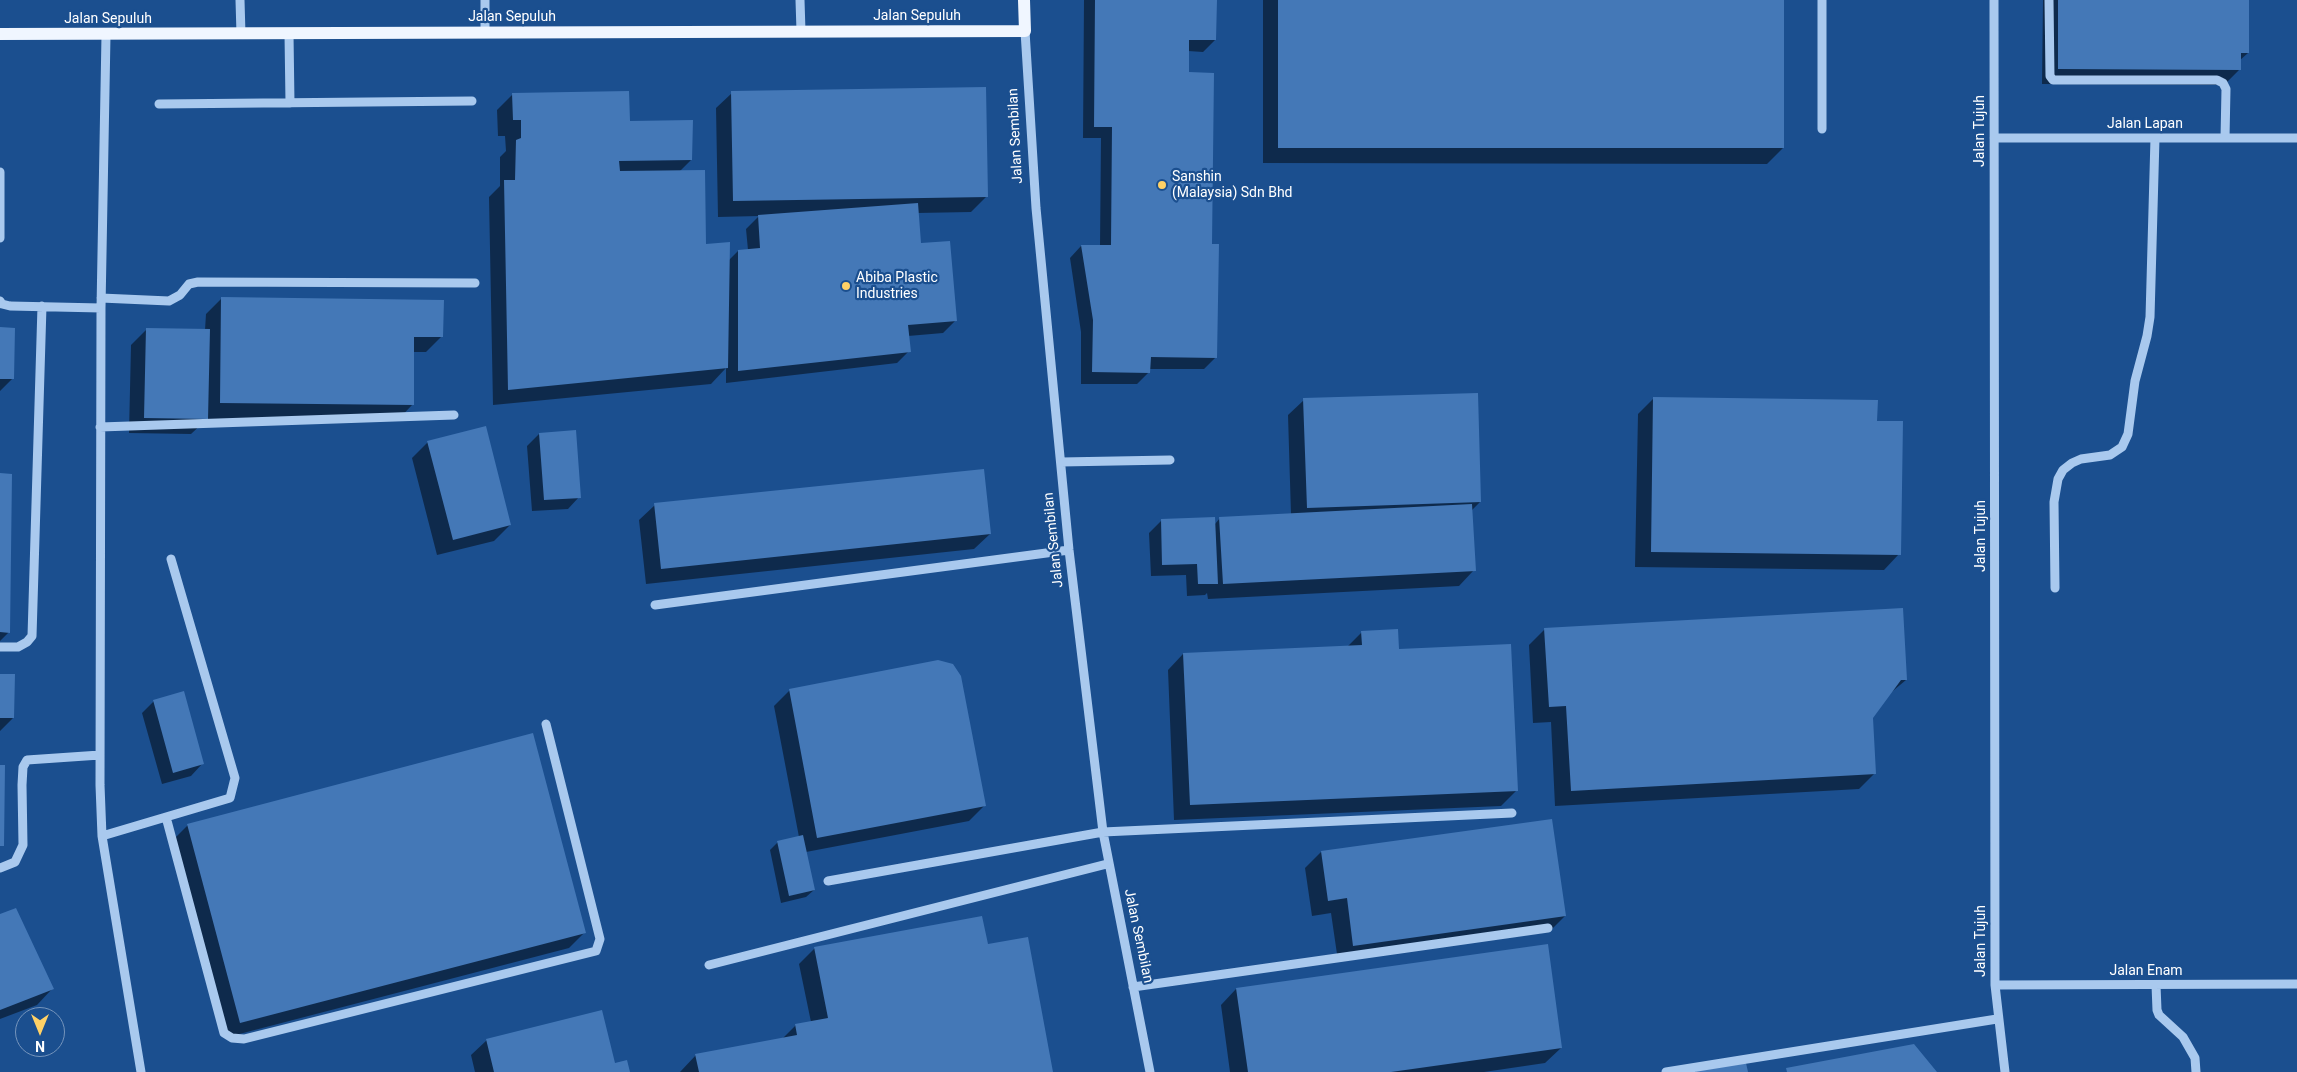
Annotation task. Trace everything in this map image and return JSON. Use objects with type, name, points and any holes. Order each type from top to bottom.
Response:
[{"type":"main road","name":"Jalan Sembilan","points":[[1024,0],[1025,31]]},
{"type":"main road","name":"Jalan Sepuluh","points":[[0,34],[1025,31]]},
{"type":"street","points":[[240,0],[241,34]]},
{"type":"street","points":[[485,0],[485,32]]},
{"type":"street","points":[[800,0],[801,31]]},
{"type":"street","points":[[1822,0],[1822,129]]},
{"type":"street","name":"Jalan Tujuh","points":[[1994,0],[1995,985],[2005,1072]]},
{"type":"street","points":[[2049,0],[2050,76],[2053,80],[2217,80],[2223,83],[2226,89],[2225,138]]},
{"type":"street","name":"Jalan Sembilan","points":[[1025,31],[1036,208],[1060,462],[1102,832],[1150,1072]]},
{"type":"street","points":[[289,34],[290,103]]},
{"type":"street","points":[[106,35],[100,427],[100,756],[102,836],[141,1072]]},
{"type":"street","points":[[159,104],[472,102]]},
{"type":"street","name":"Jalan Lapan","points":[[1994,138],[2297,138]]},
{"type":"street","points":[[2056,588],[2054,502],[2058,479],[2072,463],[2081,459],[2110,454],[2122,447],[2126,441],[2135,381],[2150,317],[2155,138]]},
{"type":"street","points":[[0,172],[0,238]]},
{"type":"street","points":[[101,298],[169,301],[180,295],[189,284],[198,282],[476,283]]},
{"type":"street","points":[[0,300],[2,304],[10,306],[101,308]]},
{"type":"street","points":[[0,647],[18,647],[27,642],[32,636],[42,306]]},
{"type":"street","points":[[100,427],[454,415]]},
{"type":"street","points":[[1060,462],[1170,460]]},
{"type":"street","points":[[655,606],[1069,550]]},
{"type":"street","points":[[102,836],[230,798],[235,778],[172,559]]},
{"type":"street","points":[[166,817],[224,1033],[232,1038],[244,1039],[596,951],[600,939],[546,724]]},
{"type":"street","points":[[0,868],[15,862],[23,845],[22,785],[23,768],[27,760],[100,756]]},
{"type":"street","points":[[828,881],[1102,832],[1512,813]]},
{"type":"street","points":[[709,965],[1108,864]]},
{"type":"street","points":[[1133,987],[1548,928]]},
{"type":"street","name":"Jalan Enam","points":[[1995,985],[2297,984]]},
{"type":"street","points":[[2156,985],[2157,1010],[2183,1037],[2195,1058],[2196,1072]]},
{"type":"street","points":[[1666,1072],[1998,1018]]},
{"type":"building","name":"Sanshin (Malaysia) Sdn Bhd","points":[[1095,0],[1217,0],[1216,40],[1189,40],[1189,72],[1214,73],[1212,244],[1219,244],[1217,358],[1151,357],[1150,373],[1092,372],[1093,320],[1081,245],[1111,245],[1112,127],[1094,127]]},
{"type":"building","points":[[1278,0],[1784,0],[1784,148],[1278,148]]},
{"type":"building","points":[[2058,0],[2249,0],[2249,53],[2241,53],[2241,70],[2058,69]]},
{"type":"building","points":[[986,87],[988,197],[733,201],[731,91]]},
{"type":"building","points":[[629,91],[630,121],[693,120],[692,160],[619,161],[620,171],[705,170],[706,244],[730,242],[728,368],[508,390],[504,180],[515,180],[516,140],[521,138],[521,120],[513,120],[512,93]]},
{"type":"building","name":"Abiba Plastic Industries","points":[[918,203],[921,243],[950,241],[957,321],[908,325],[911,352],[738,371],[738,250],[760,248],[758,215]]},
{"type":"building","points":[[221,297],[444,300],[443,337],[414,337],[414,405],[220,403]]},
{"type":"building","points":[[0,327],[15,328],[14,379],[0,379]]},
{"type":"building","points":[[146,328],[210,329],[208,419],[144,418]]},
{"type":"building","points":[[1478,393],[1481,502],[1307,508],[1303,398]]},
{"type":"building","points":[[1653,397],[1878,400],[1877,421],[1903,421],[1901,555],[1651,552]]},
{"type":"building","points":[[486,426],[511,525],[453,540],[427,441]]},
{"type":"building","points":[[576,430],[581,498],[544,500],[539,433]]},
{"type":"building","points":[[984,469],[991,534],[661,569],[654,503]]},
{"type":"building","points":[[0,473],[12,474],[10,633],[0,632]]},
{"type":"building","points":[[1472,504],[1476,571],[1223,584],[1219,517]]},
{"type":"building","points":[[1215,517],[1218,584],[1198,584],[1197,564],[1162,565],[1161,519]]},
{"type":"building","points":[[1903,608],[1907,680],[1901,680],[1873,718],[1876,774],[1571,791],[1566,706],[1549,707],[1544,628]]},
{"type":"building","points":[[1398,629],[1399,649],[1511,644],[1518,791],[1190,805],[1183,653],[1362,645],[1361,631]]},
{"type":"building","points":[[938,660],[953,664],[961,676],[986,806],[817,838],[789,689]]},
{"type":"building","points":[[0,674],[15,674],[14,718],[0,718]]},
{"type":"building","points":[[184,691],[204,764],[173,773],[153,700]]},
{"type":"building","points":[[533,733],[586,933],[240,1023],[187,824]]},
{"type":"building","points":[[0,765],[5,765],[4,846],[0,846]]},
{"type":"building","points":[[1552,819],[1566,916],[1353,946],[1347,898],[1328,901],[1321,851]]},
{"type":"building","points":[[803,835],[815,890],[789,896],[777,841]]},
{"type":"building","points":[[16,908],[54,989],[0,1010],[0,914]]},
{"type":"building","points":[[982,916],[988,944],[1028,937],[1053,1072],[699,1072],[695,1054],[797,1035],[795,1024],[828,1018],[814,947]]},
{"type":"building","points":[[1548,944],[1562,1048],[1391,1072],[1248,1072],[1236,988]]},
{"type":"building","points":[[602,1010],[615,1063],[627,1060],[630,1072],[494,1072],[486,1039]]},
{"type":"building","points":[[1914,1044],[1937,1072],[1787,1072],[1786,1068]]},
{"type":"building","points":[[1746,1063],[1748,1072],[1696,1072],[1696,1071]]},
{"type":"place","name":"Sanshin (Malaysia) Sdn Bhd","points":[[1162,185]]},
{"type":"place","name":"Abiba Plastic Industries","points":[[846,286]]}]
